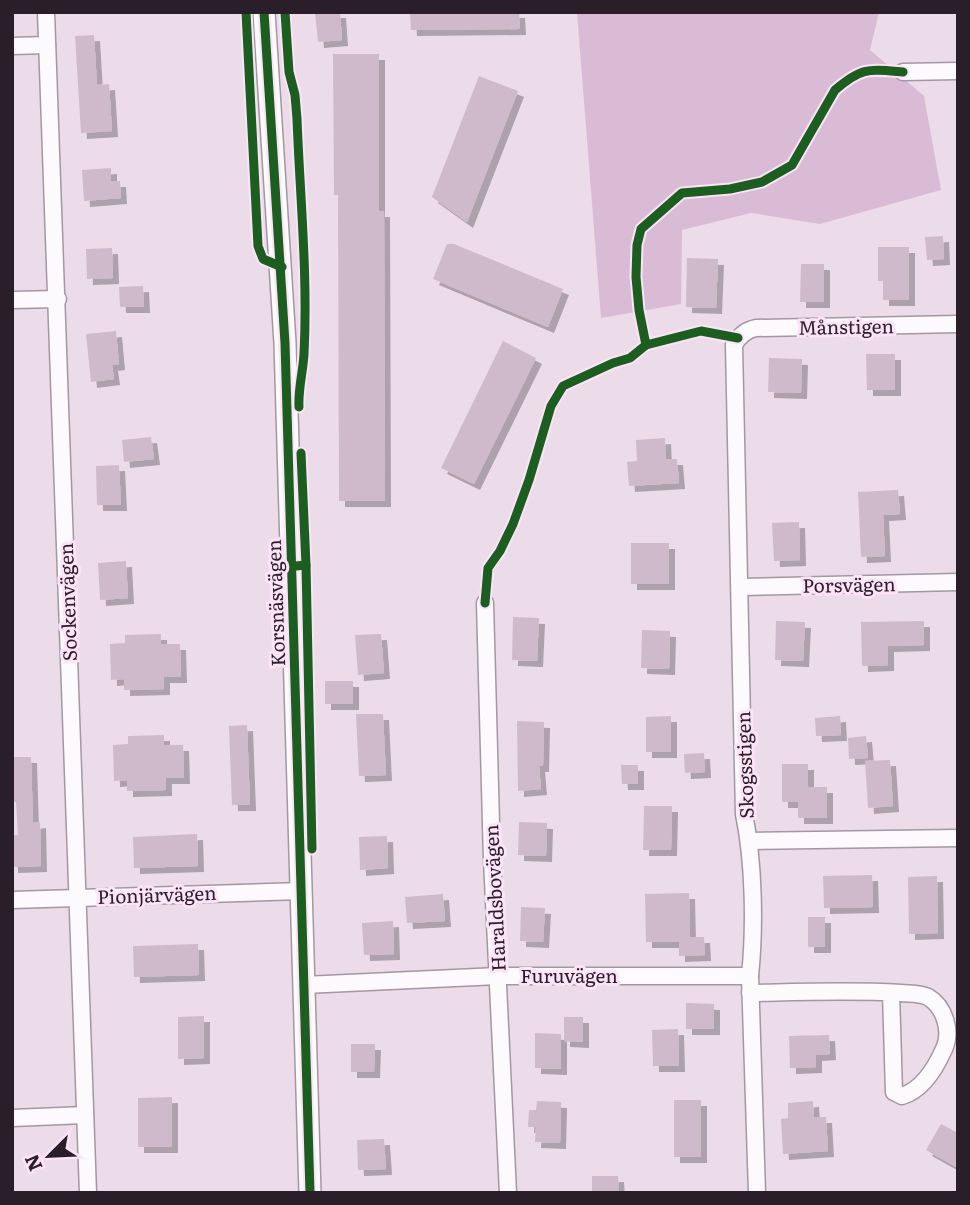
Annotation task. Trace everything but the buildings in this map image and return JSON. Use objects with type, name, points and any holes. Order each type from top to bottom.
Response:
[{"type":"street","name":"Sockenvägen","points":[[46,12],[88,1193]]},
{"type":"street","name":"Korsnäsvägen","points":[[264,12],[285,343],[310,1193]]},
{"type":"street","points":[[12,46],[47,45]]},
{"type":"street","points":[[903,72],[958,71]]},
{"type":"street","points":[[12,300],[58,299]]},
{"type":"street","name":"Månstigen","points":[[738,338],[756,328],[958,324]]},
{"type":"street","name":"Skogsstigen","points":[[738,338],[734,345],[734,356],[744,814],[749,841],[752,952],[750,984],[757,1193]]},
{"type":"street","name":"Porsvägen","points":[[740,587],[958,582]]},
{"type":"street","name":"Haraldsbovägen","points":[[485,603],[492,860],[508,1193]]},
{"type":"street","points":[[749,841],[958,838]]},
{"type":"street","name":"Pionjärvägen","points":[[12,900],[301,891]]},
{"type":"street","name":"Furuvägen","points":[[304,985],[498,976],[750,984],[891,993],[927,997],[943,1014],[947,1024],[947,1043],[934,1068],[914,1091],[902,1096],[894,1092],[891,993]]},
{"type":"street","points":[[12,1118],[85,1115]]},
{"type":"shaded area","points":[[577,12],[879,12],[870,50],[924,96],[941,190],[820,224],[751,213],[682,230],[681,304],[601,318]]},
{"type":"cycle path","points":[[246,12],[258,246],[263,259],[282,267]]},
{"type":"cycle path","points":[[264,12],[285,343],[310,1193]]},
{"type":"cycle path","points":[[285,12],[289,72],[297,119],[304,266],[304,354],[299,407]]},
{"type":"cycle path","points":[[646,345],[636,277],[637,245],[641,229],[682,193],[730,189],[762,182],[792,165],[835,90],[852,77],[866,71],[903,72]]},
{"type":"cycle path","points":[[485,603],[488,568],[513,524],[551,406],[563,386],[630,358],[646,345],[701,331],[738,338]]},
{"type":"cycle path","points":[[296,566],[306,565],[301,453]]},
{"type":"cycle path","points":[[306,565],[312,849]]}]
